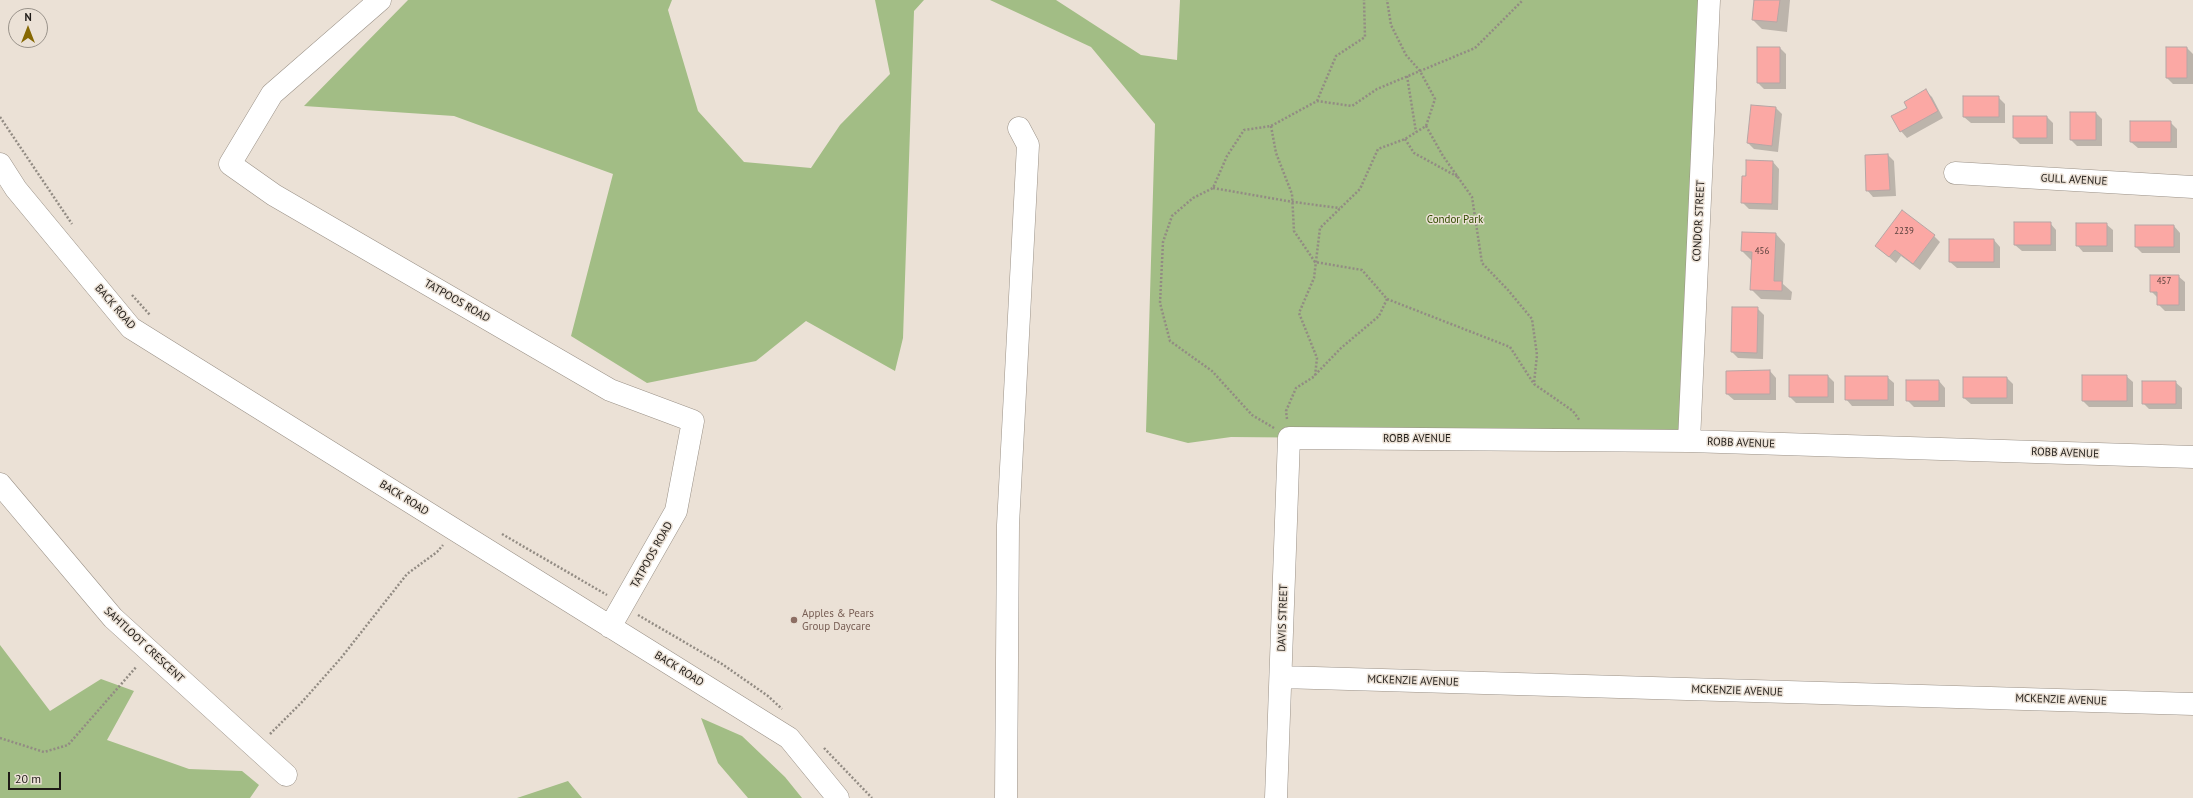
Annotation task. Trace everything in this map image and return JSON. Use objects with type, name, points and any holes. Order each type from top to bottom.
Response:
[{"type":"street","name":"TATPOOS ROAD","points":[[380,0],[272,94],[230,164],[274,195],[610,390],[694,422],[676,511],[623,606],[610,626]]},
{"type":"street","name":"CONDOR STREET","points":[[1689,442],[1710,0]]},
{"type":"street","points":[[1006,798],[1008,525],[1028,145],[1019,128]]},
{"type":"street","name":"BACK ROAD","points":[[0,164],[16,189],[131,328],[789,738],[838,798]]},
{"type":"street","name":"GULL AVENUE","points":[[1955,173],[2193,187]]},
{"type":"street","name":"ROBB AVENUE","points":[[1289,438],[1689,442],[2193,457]]},
{"type":"street","name":"DAVIS STREET","points":[[1276,798],[1289,438]]},
{"type":"street","name":"SAHTLOOT CRESCENT","points":[[0,484],[113,618],[286,775]]},
{"type":"street","name":"MCKENZIE AVENUE","points":[[1281,677],[2193,704]]},
{"type":"path","points":[[1317,101],[1336,56],[1365,37],[1364,0]]},
{"type":"path","points":[[1315,376],[1317,358],[1299,313],[1314,278],[1320,228],[1360,189],[1378,149],[1405,139],[1426,126],[1435,99],[1420,71],[1406,55],[1390,25],[1387,0]]},
{"type":"path","points":[[1213,188],[1227,156],[1244,130],[1271,126],[1317,101],[1352,106],[1377,89],[1476,48],[1523,0]]},
{"type":"path","points":[[1407,76],[1416,132]]},
{"type":"path","points":[[0,117],[74,226]]},
{"type":"path","points":[[1271,126],[1276,153],[1292,194],[1294,231],[1316,262],[1362,270],[1388,299],[1510,347],[1534,384],[1573,411],[1595,441]]},
{"type":"path","points":[[1426,126],[1443,156],[1472,197],[1482,263],[1508,290],[1532,319],[1537,355],[1534,384]]},
{"type":"path","points":[[1405,139],[1414,153],[1460,178]]},
{"type":"path","points":[[1289,438],[1252,415],[1212,371],[1170,341],[1160,303],[1163,242],[1172,216],[1193,198],[1213,188],[1293,202],[1340,208]]},
{"type":"path","points":[[129,292],[145,310],[157,320]]},
{"type":"path","points":[[1289,438],[1286,411],[1296,388],[1315,376],[1341,348],[1379,316],[1388,299]]},
{"type":"path","points":[[248,741],[264,740],[302,702],[341,658],[407,574],[437,552],[454,529]]},
{"type":"path","points":[[498,532],[599,590],[623,606]]},
{"type":"path","points":[[0,738],[44,752],[68,745],[150,652]]},
{"type":"green space","points":[[408,0],[672,0],[668,10],[698,111],[744,162],[811,168],[840,125],[890,74],[875,0],[924,0],[914,11],[903,338],[895,371],[806,321],[756,361],[647,383],[571,336],[613,174],[454,116],[304,106]]},
{"type":"green space","name":"Condor Park","points":[[990,0],[1056,0],[1141,55],[1177,60],[1180,0],[1709,0],[1689,441],[1231,437],[1188,443],[1146,432],[1155,124],[1091,47]]},
{"type":"green space","points":[[0,645],[50,711],[101,679],[134,691],[107,740],[189,769],[242,771],[259,785],[250,798],[0,798]]},
{"type":"green space","points":[[701,718],[742,736],[785,777],[802,798],[748,798],[718,763]]},
{"type":"green space","points":[[568,781],[582,798],[517,798]]},
{"type":"building","points":[[1754,0],[1780,0],[1777,22],[1752,20]]},
{"type":"building","points":[[1757,47],[1780,47],[1780,83],[1757,83]]},
{"type":"building","points":[[2166,47],[2187,47],[2187,78],[2166,78]]},
{"type":"building","points":[[1926,89],[1938,111],[1900,132],[1891,116],[1907,108],[1904,102]]},
{"type":"building","points":[[1963,96],[1999,96],[1999,117],[1963,117]]},
{"type":"building","points":[[1751,105],[1776,107],[1772,146],[1747,143]]},
{"type":"building","points":[[2070,112],[2096,112],[2096,140],[2070,140]]},
{"type":"building","points":[[2013,116],[2047,116],[2047,138],[2013,138]]},
{"type":"building","points":[[2130,121],[2171,121],[2171,142],[2130,142]]},
{"type":"building","points":[[1888,154],[1890,190],[1866,191],[1865,155]]},
{"type":"building","points":[[1746,160],[1773,161],[1772,204],[1741,203],[1742,176],[1746,176]]},
{"type":"building","points":[[1902,210],[1935,235],[1913,264],[1895,250],[1889,257],[1875,246]]},
{"type":"building","points":[[2014,222],[2051,222],[2051,245],[2014,245]]},
{"type":"building","points":[[2076,223],[2107,223],[2107,246],[2076,246]]},
{"type":"building","points":[[2135,225],[2174,225],[2174,247],[2135,247]]},
{"type":"building","points":[[1742,232],[1776,233],[1774,281],[1782,281],[1782,291],[1750,290],[1752,252],[1741,251]]},
{"type":"building","points":[[1949,239],[1994,239],[1994,262],[1949,262]]},
{"type":"building","points":[[2150,275],[2179,275],[2179,305],[2157,305],[2157,292],[2150,292]]},
{"type":"building","points":[[1732,307],[1758,307],[1757,353],[1731,352]]},
{"type":"building","points":[[1770,370],[1770,394],[1726,394],[1726,371]]},
{"type":"building","points":[[1789,375],[1828,375],[1828,397],[1789,397]]},
{"type":"building","points":[[2082,375],[2127,375],[2127,401],[2082,401]]},
{"type":"building","points":[[1845,376],[1888,376],[1888,400],[1845,400]]},
{"type":"building","points":[[1963,377],[2007,377],[2007,398],[1963,398]]},
{"type":"building","points":[[1906,380],[1939,380],[1939,401],[1906,401]]},
{"type":"building","points":[[2142,381],[2176,381],[2176,404],[2142,404]]},
{"type":"place","name":"Apples & Pears Group Daycare","points":[[794,620]]}]
